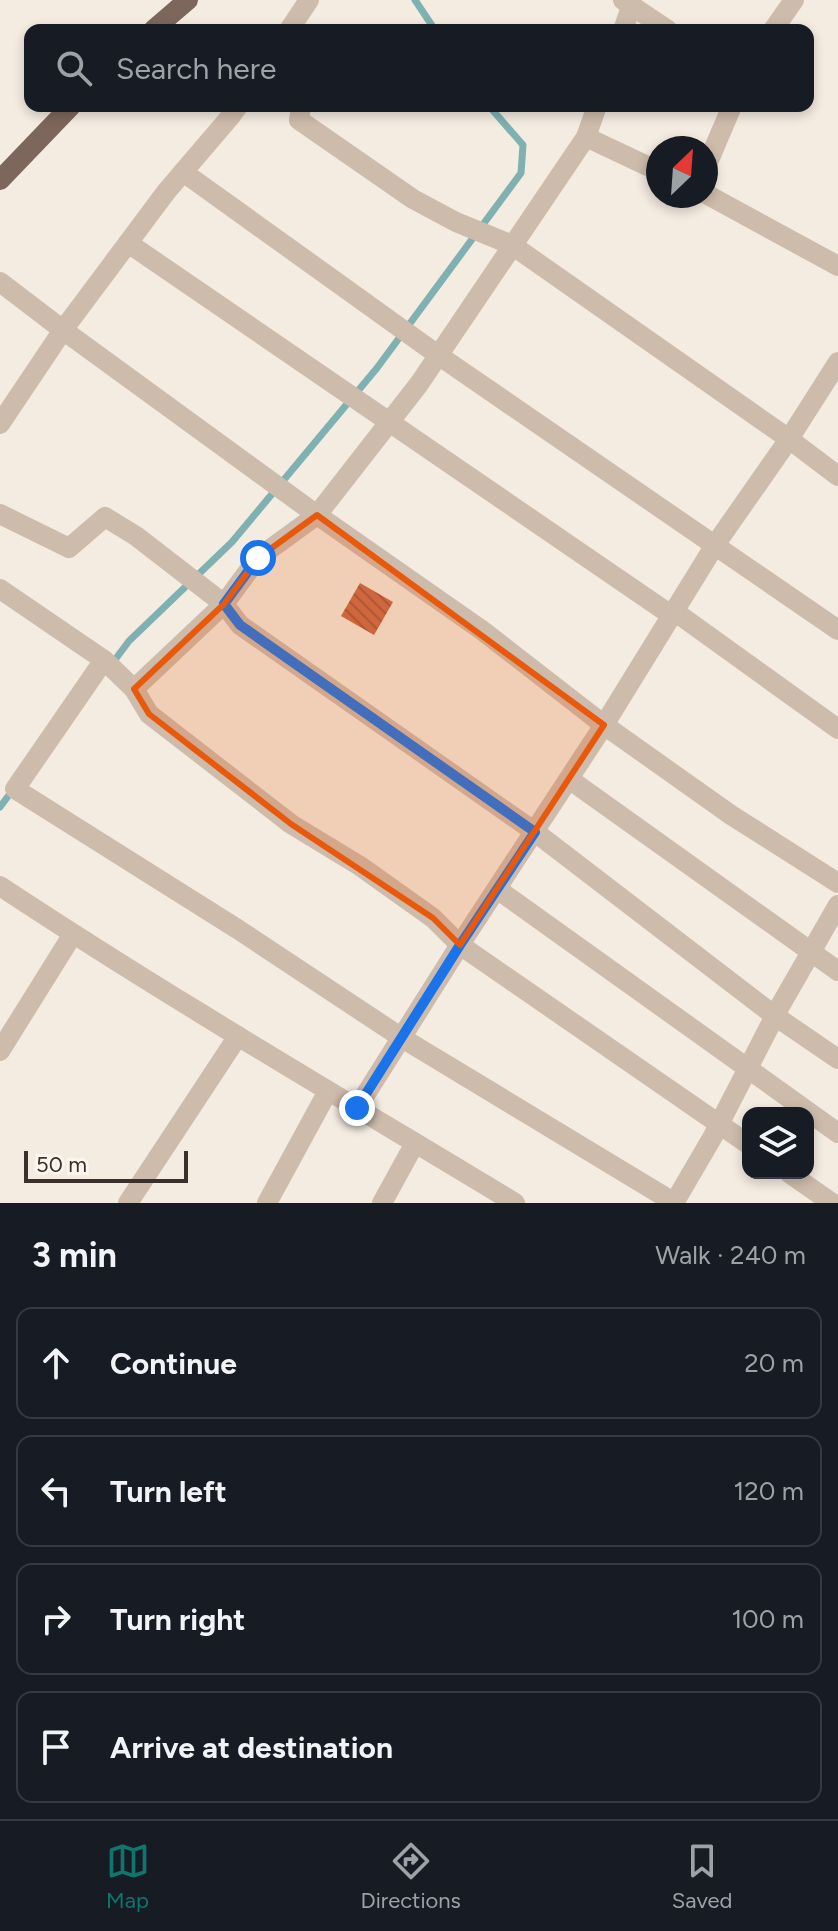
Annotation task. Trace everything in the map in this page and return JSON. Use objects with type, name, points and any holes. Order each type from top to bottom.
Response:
[{"type":"main road","points":[[160,24],[188,0]]},
{"type":"main road","points":[[0,180],[65,112]]},
{"type":"street","points":[[293,24],[309,0]]},
{"type":"street","points":[[777,24],[794,0]]},
{"type":"street","points":[[624,24],[627,4],[659,24]]},
{"type":"street","points":[[0,424],[63,330],[183,172],[233,112]]},
{"type":"street","points":[[300,112],[299,120],[413,199],[456,222],[512,245],[838,476]]},
{"type":"street","points":[[134,689],[224,604],[258,558],[317,515],[419,384],[586,137],[595,112]]},
{"type":"street","points":[[718,139],[729,112]]},
{"type":"street","points":[[586,137],[646,165]]},
{"type":"street","points":[[183,172],[438,355],[838,630]]},
{"type":"street","points":[[718,201],[838,266]]},
{"type":"street","points":[[128,243],[673,613],[838,729]]},
{"type":"street","points":[[0,282],[317,515],[483,631],[604,725],[731,815],[838,883]]},
{"type":"street","points":[[357,1108],[604,725],[715,545],[838,362]]},
{"type":"street","points":[[0,514],[69,548],[105,517],[136,536],[224,604],[240,625],[535,832],[775,1016],[838,1059]]},
{"type":"street","points":[[0,589],[104,660],[134,689],[149,714],[291,824],[360,866],[433,918],[460,945],[742,1140]]},
{"type":"street","points":[[104,660],[15,789],[239,930],[402,1038],[674,1203],[838,905]]},
{"type":"street","points":[[569,779],[838,971]]},
{"type":"street","points":[[0,886],[238,1036],[515,1203]]},
{"type":"street","points":[[497,889],[838,1133]]},
{"type":"street","points":[[0,1051],[73,934]]},
{"type":"street","points":[[128,1203],[238,1036]]},
{"type":"street","points":[[267,1203],[328,1091]]},
{"type":"street","points":[[382,1203],[415,1143]]},
{"type":"street","points":[[798,1179],[832,1203]]},
{"type":"highlighted area","points":[[317,515],[604,725],[460,945],[433,918],[291,824],[149,714],[134,689],[224,604],[258,558]]},
{"type":"building","points":[[360,583],[393,602],[374,635],[341,616]]},
{"type":"waterway","points":[[415,0],[431,24]]},
{"type":"waterway","points":[[111,665],[129,641],[232,542],[377,368],[521,173],[523,145],[494,112]]},
{"type":"waterway","points":[[0,807],[12,791]]},
{"type":"route","points":[[258,558],[224,604],[240,625],[535,832],[357,1108]]}]
